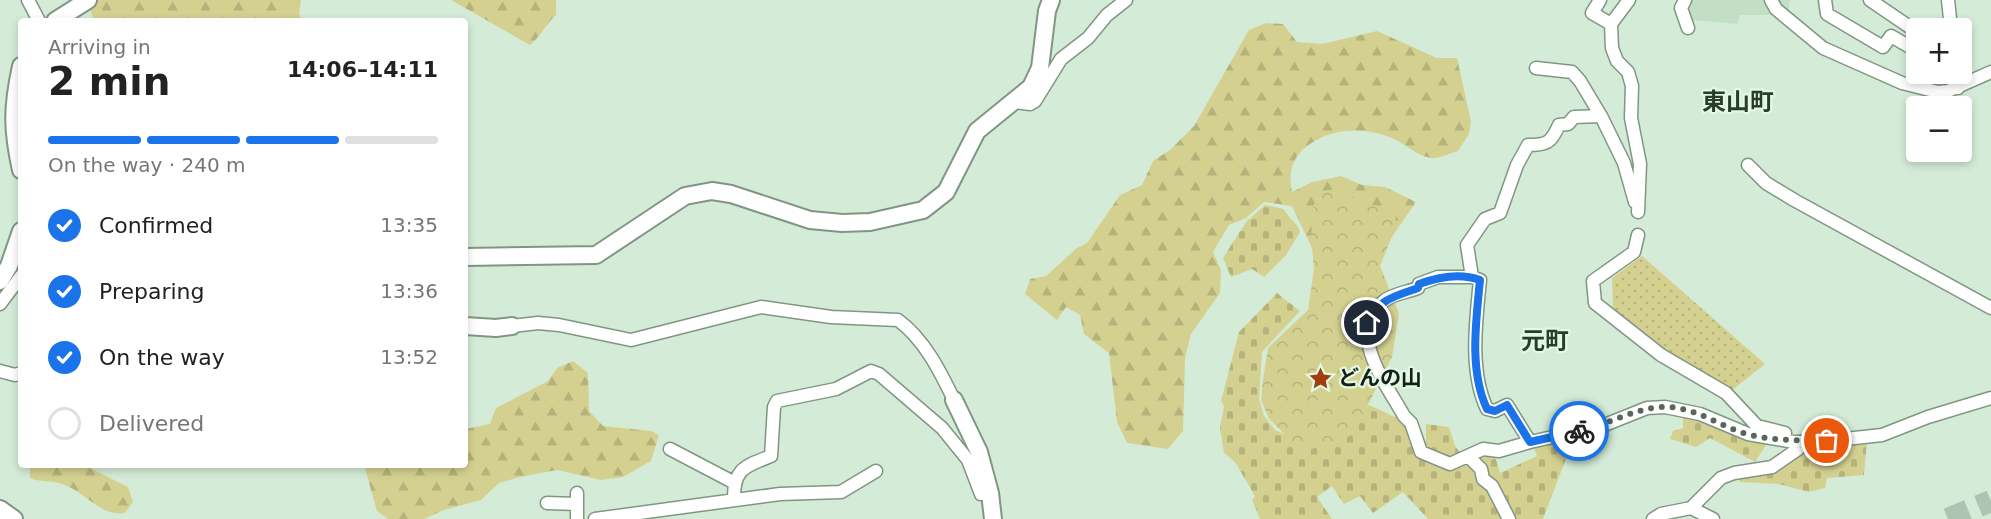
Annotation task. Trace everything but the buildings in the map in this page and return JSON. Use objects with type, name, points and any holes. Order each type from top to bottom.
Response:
[{"type":"street","points":[[28,0],[37,18]]},
{"type":"street","points":[[468,257],[596,255],[686,196],[699,192],[731,194],[810,220],[842,223],[870,222],[923,210],[946,192],[977,131],[1031,87],[1040,68],[1047,11],[1051,0]]},
{"type":"street","points":[[1014,102],[1030,104],[1035,101],[1061,59],[1088,38],[1107,15],[1126,0]]},
{"type":"street","points":[[1600,0],[1592,13],[1611,24]]},
{"type":"street","points":[[1536,68],[1572,72],[1601,116],[1624,163],[1638,212],[1640,164],[1631,118],[1632,86],[1628,72],[1617,61],[1612,48],[1611,24],[1629,0]]},
{"type":"street","points":[[1685,0],[1681,8],[1688,27]]},
{"type":"street","points":[[1771,0],[1776,9],[1830,52],[1838,52],[1902,83],[1938,92],[1958,88],[1991,72]]},
{"type":"street","points":[[1825,0],[1827,15],[1883,47],[1891,36],[1906,45]]},
{"type":"street","points":[[1870,0],[1906,25]]},
{"type":"street","points":[[1948,0],[1950,18]]},
{"type":"street","points":[[58,18],[78,2]]},
{"type":"street","points":[[18,82],[14,102],[13,133],[18,156]]},
{"type":"street","points":[[1957,84],[1958,88]]},
{"type":"street","points":[[1472,277],[1467,245],[1485,219],[1500,213],[1517,165],[1528,145],[1545,145],[1553,139],[1559,125],[1568,124],[1574,117],[1601,116]]},
{"type":"street","points":[[1748,165],[1766,183],[1794,200],[1991,308]]},
{"type":"street","points":[[1638,235],[1634,252],[1593,281],[1595,303],[1661,355],[1726,393],[1758,426],[1806,440]]},
{"type":"street","points":[[0,281],[9,266],[18,240]]},
{"type":"street","points":[[1530,442],[1507,405],[1495,411],[1487,409],[1478,390],[1476,320],[1480,280],[1472,277],[1438,278],[1419,284],[1418,288],[1385,299],[1374,310],[1367,323],[1372,357],[1404,416],[1411,423],[1421,452],[1450,464],[1483,448],[1499,451],[1602,426],[1647,408],[1665,407],[1700,414],[1748,434],[1794,442],[1882,435],[1928,417],[1991,398]]},
{"type":"street","points":[[0,304],[18,280]]},
{"type":"street","points":[[468,326],[496,328],[538,323],[631,340],[761,307],[831,317],[898,320],[939,368],[979,452],[990,493],[993,519]]},
{"type":"street","points":[[0,370],[18,374]]},
{"type":"street","points":[[734,500],[733,482],[747,465],[771,456],[774,407],[777,401],[836,389],[861,374],[874,371],[942,428],[968,460],[981,494],[990,493]]},
{"type":"street","points":[[1653,519],[1661,514],[1691,508],[1706,497],[1721,478],[1734,472],[1772,466],[1798,449],[1806,440]]},
{"type":"street","points":[[670,449],[733,482]]},
{"type":"street","points":[[1468,456],[1481,469],[1483,478],[1492,486],[1509,519]]},
{"type":"street","points":[[595,519],[780,494],[841,492],[876,471]]},
{"type":"street","points":[[548,503],[577,499],[577,519]]},
{"type":"street","points":[[1691,508],[1713,519]]},
{"type":"street","points":[[0,509],[14,519]]},
{"type":"shaded area","points":[[1687,0],[1790,0],[1788,14],[1777,7],[1769,15],[1740,15],[1737,24],[1690,20],[1684,5]]},
{"type":"green space","points":[[87,0],[301,0],[301,18],[93,18]]},
{"type":"green space","points":[[451,0],[556,0],[556,15],[530,45]]},
{"type":"green space","points":[[1266,23],[1283,24],[1297,42],[1322,44],[1377,31],[1437,58],[1457,58],[1471,121],[1469,134],[1458,151],[1434,158],[1421,155],[1394,139],[1362,131],[1330,134],[1304,149],[1295,159],[1291,171],[1292,192],[1312,182],[1341,176],[1362,185],[1385,187],[1416,202],[1372,266],[1321,267],[1292,206],[1264,202],[1246,218],[1229,225],[1213,252],[1221,270],[1220,293],[1191,334],[1185,358],[1183,431],[1168,449],[1127,443],[1117,422],[1109,353],[1084,334],[1080,315],[1066,307],[1057,320],[1025,294],[1030,279],[1046,276],[1077,248],[1087,243],[1120,195],[1142,185],[1153,161],[1170,150],[1194,126],[1249,30]]},
{"type":"green space","points":[[1327,190],[1346,190],[1357,201],[1396,211],[1395,229],[1380,266],[1399,313],[1392,357],[1350,436],[1331,445],[1310,449],[1292,441],[1269,419],[1261,400],[1268,348],[1308,310],[1314,269],[1311,237],[1314,204]]},
{"type":"green space","points":[[1265,205],[1284,209],[1300,232],[1286,255],[1264,277],[1252,269],[1231,277],[1223,258],[1246,222]]},
{"type":"green space","points":[[1642,256],[1765,364],[1731,391],[1660,348],[1613,309],[1612,278]]},
{"type":"green space","points":[[1277,293],[1300,311],[1262,352],[1259,399],[1264,416],[1275,430],[1299,440],[1343,423],[1369,405],[1410,424],[1416,442],[1426,441],[1426,424],[1449,427],[1455,446],[1466,460],[1486,451],[1494,453],[1500,473],[1537,456],[1532,443],[1564,438],[1567,456],[1543,519],[1428,519],[1403,492],[1373,513],[1360,496],[1344,504],[1332,486],[1317,497],[1332,519],[1260,519],[1252,500],[1255,496],[1235,462],[1224,453],[1220,428],[1224,406],[1221,401],[1239,332]]},
{"type":"green space","points":[[573,361],[588,373],[589,411],[603,426],[651,431],[659,435],[651,461],[623,477],[601,480],[557,470],[520,477],[499,483],[481,500],[444,510],[424,519],[388,519],[377,511],[365,468],[468,468],[468,428],[490,424],[496,408],[548,381],[557,368]]},
{"type":"green space","points":[[1683,412],[1768,442],[1755,462],[1710,438],[1696,447],[1670,439],[1673,431],[1683,428]]},
{"type":"green space","points":[[1867,441],[1864,475],[1827,478],[1825,488],[1808,492],[1779,484],[1740,482],[1737,475],[1753,474],[1806,444]]},
{"type":"green space","points":[[30,468],[90,468],[128,487],[133,502],[125,513],[116,513],[100,507],[70,487],[30,478]]},
{"type":"tunnel","points":[[1948,519],[1991,501]]},
{"type":"way so far","points":[[1579,431],[1602,426],[1647,408],[1665,407],[1700,414],[1748,434],[1794,442],[1827,441]]},
{"type":"place","name":"どんの山","points":[[1320,378]]},
{"type":"district","name":"東山町","points":[[1738,102]]},
{"type":"district","name":"元町","points":[[1545,341]]},
{"type":"route","points":[[1367,323],[1374,310],[1385,299],[1418,288],[1419,284],[1438,278],[1472,277],[1480,280],[1476,320],[1478,390],[1487,409],[1495,411],[1507,405],[1530,442],[1579,431]]}]
